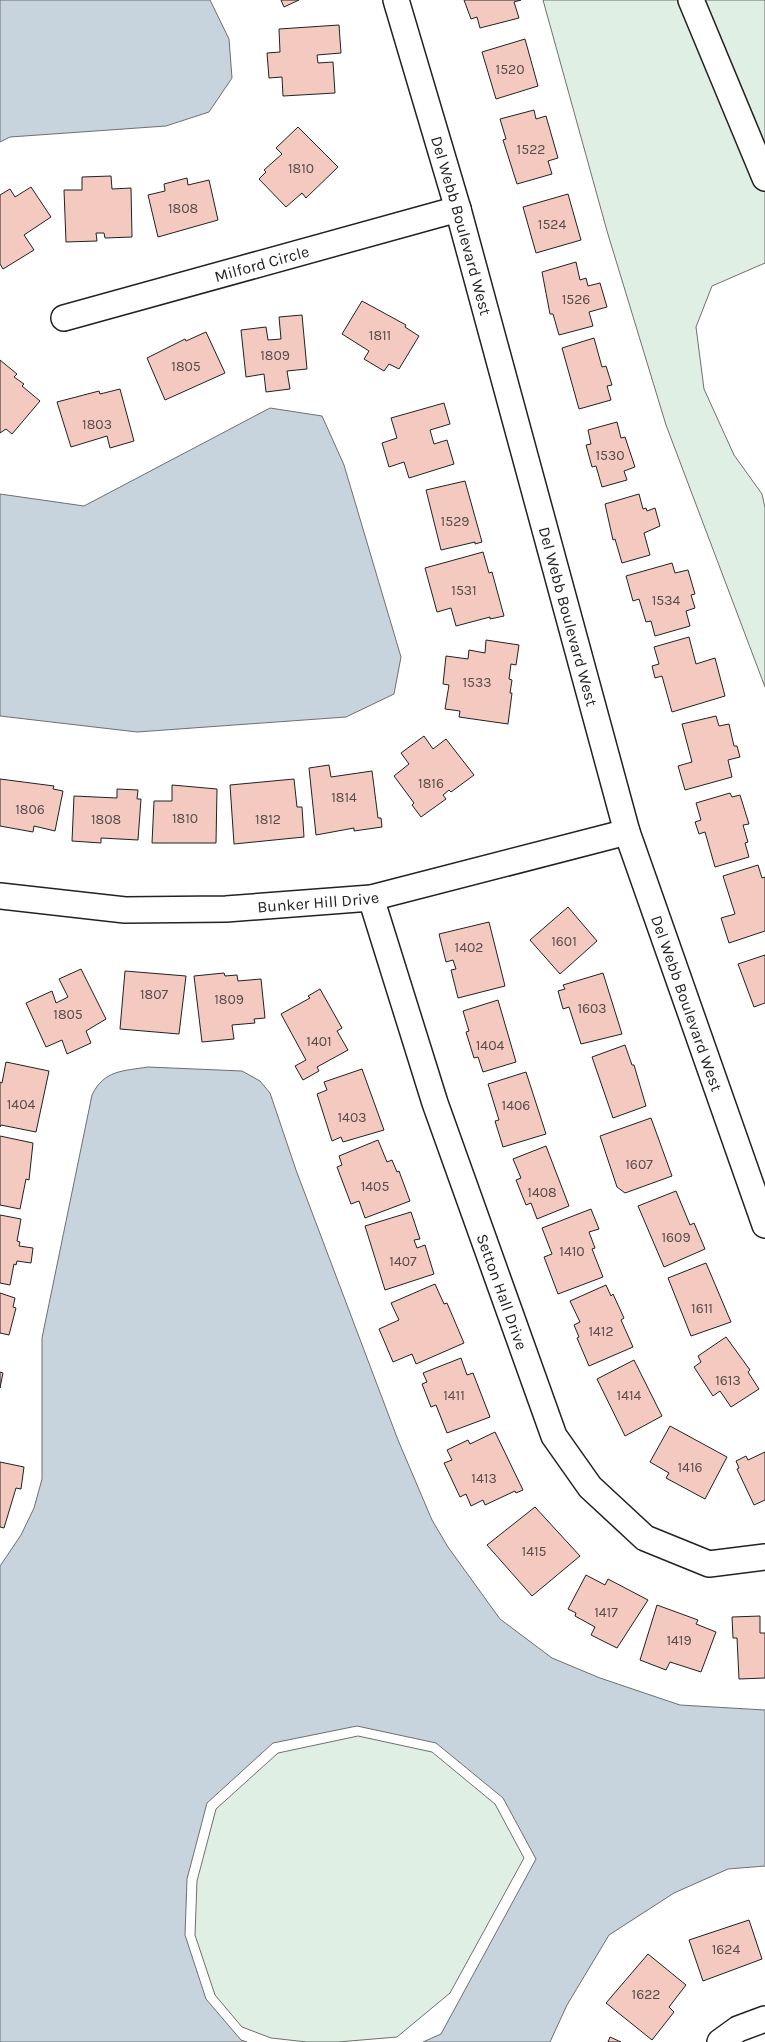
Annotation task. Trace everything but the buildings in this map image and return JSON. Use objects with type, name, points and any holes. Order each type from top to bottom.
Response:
[{"type":"street","name":"Del Webb Boulevard West","points":[[396,0],[458,209],[627,832],[765,1225]]},
{"type":"street","points":[[692,0],[765,178]]},
{"type":"street","name":"Milford Circle","points":[[64,318],[458,209]]},
{"type":"street","name":"Bunker Hill Drive","points":[[0,896],[125,910],[226,909],[371,898],[627,832]]},
{"type":"street","name":"Setton Hall Drive","points":[[371,898],[435,1103],[554,1436],[590,1487],[645,1538],[709,1564],[765,1557]]},
{"type":"street","points":[[720,2042],[738,2029],[765,2019]]},
{"type":"green space","points":[[543,0],[765,0],[765,263],[712,286],[696,327],[704,389],[734,455],[762,494],[765,508],[765,687],[666,425],[607,231]]},
{"type":"green space","points":[[358,1736],[432,1752],[495,1804],[524,1858],[450,1993],[397,2037],[338,2042],[307,2042],[271,2038],[242,2027],[215,1995],[195,1935],[197,1881],[216,1809],[278,1753]]},
{"type":"shaded area","points":[[0,0],[210,0],[229,39],[232,78],[209,112],[166,126],[10,137],[0,142]]},
{"type":"shaded area","points":[[270,408],[322,416],[344,465],[401,657],[394,694],[346,717],[137,732],[0,716],[0,494],[84,506]]},
{"type":"shaded area","points":[[148,1067],[242,1071],[260,1081],[270,1093],[296,1170],[398,1440],[432,1520],[448,1547],[500,1619],[552,1658],[600,1678],[680,1705],[765,1710],[765,1866],[728,1869],[674,1893],[609,1935],[567,2005],[550,2042],[423,2042],[441,2034],[536,1859],[503,1798],[436,1743],[357,1726],[273,1743],[207,1803],[187,1879],[185,1935],[206,1999],[241,2040],[247,2042],[0,2042],[0,1566],[21,1535],[34,1508],[42,1479],[42,1338],[92,1095],[108,1076],[122,1071]]}]
